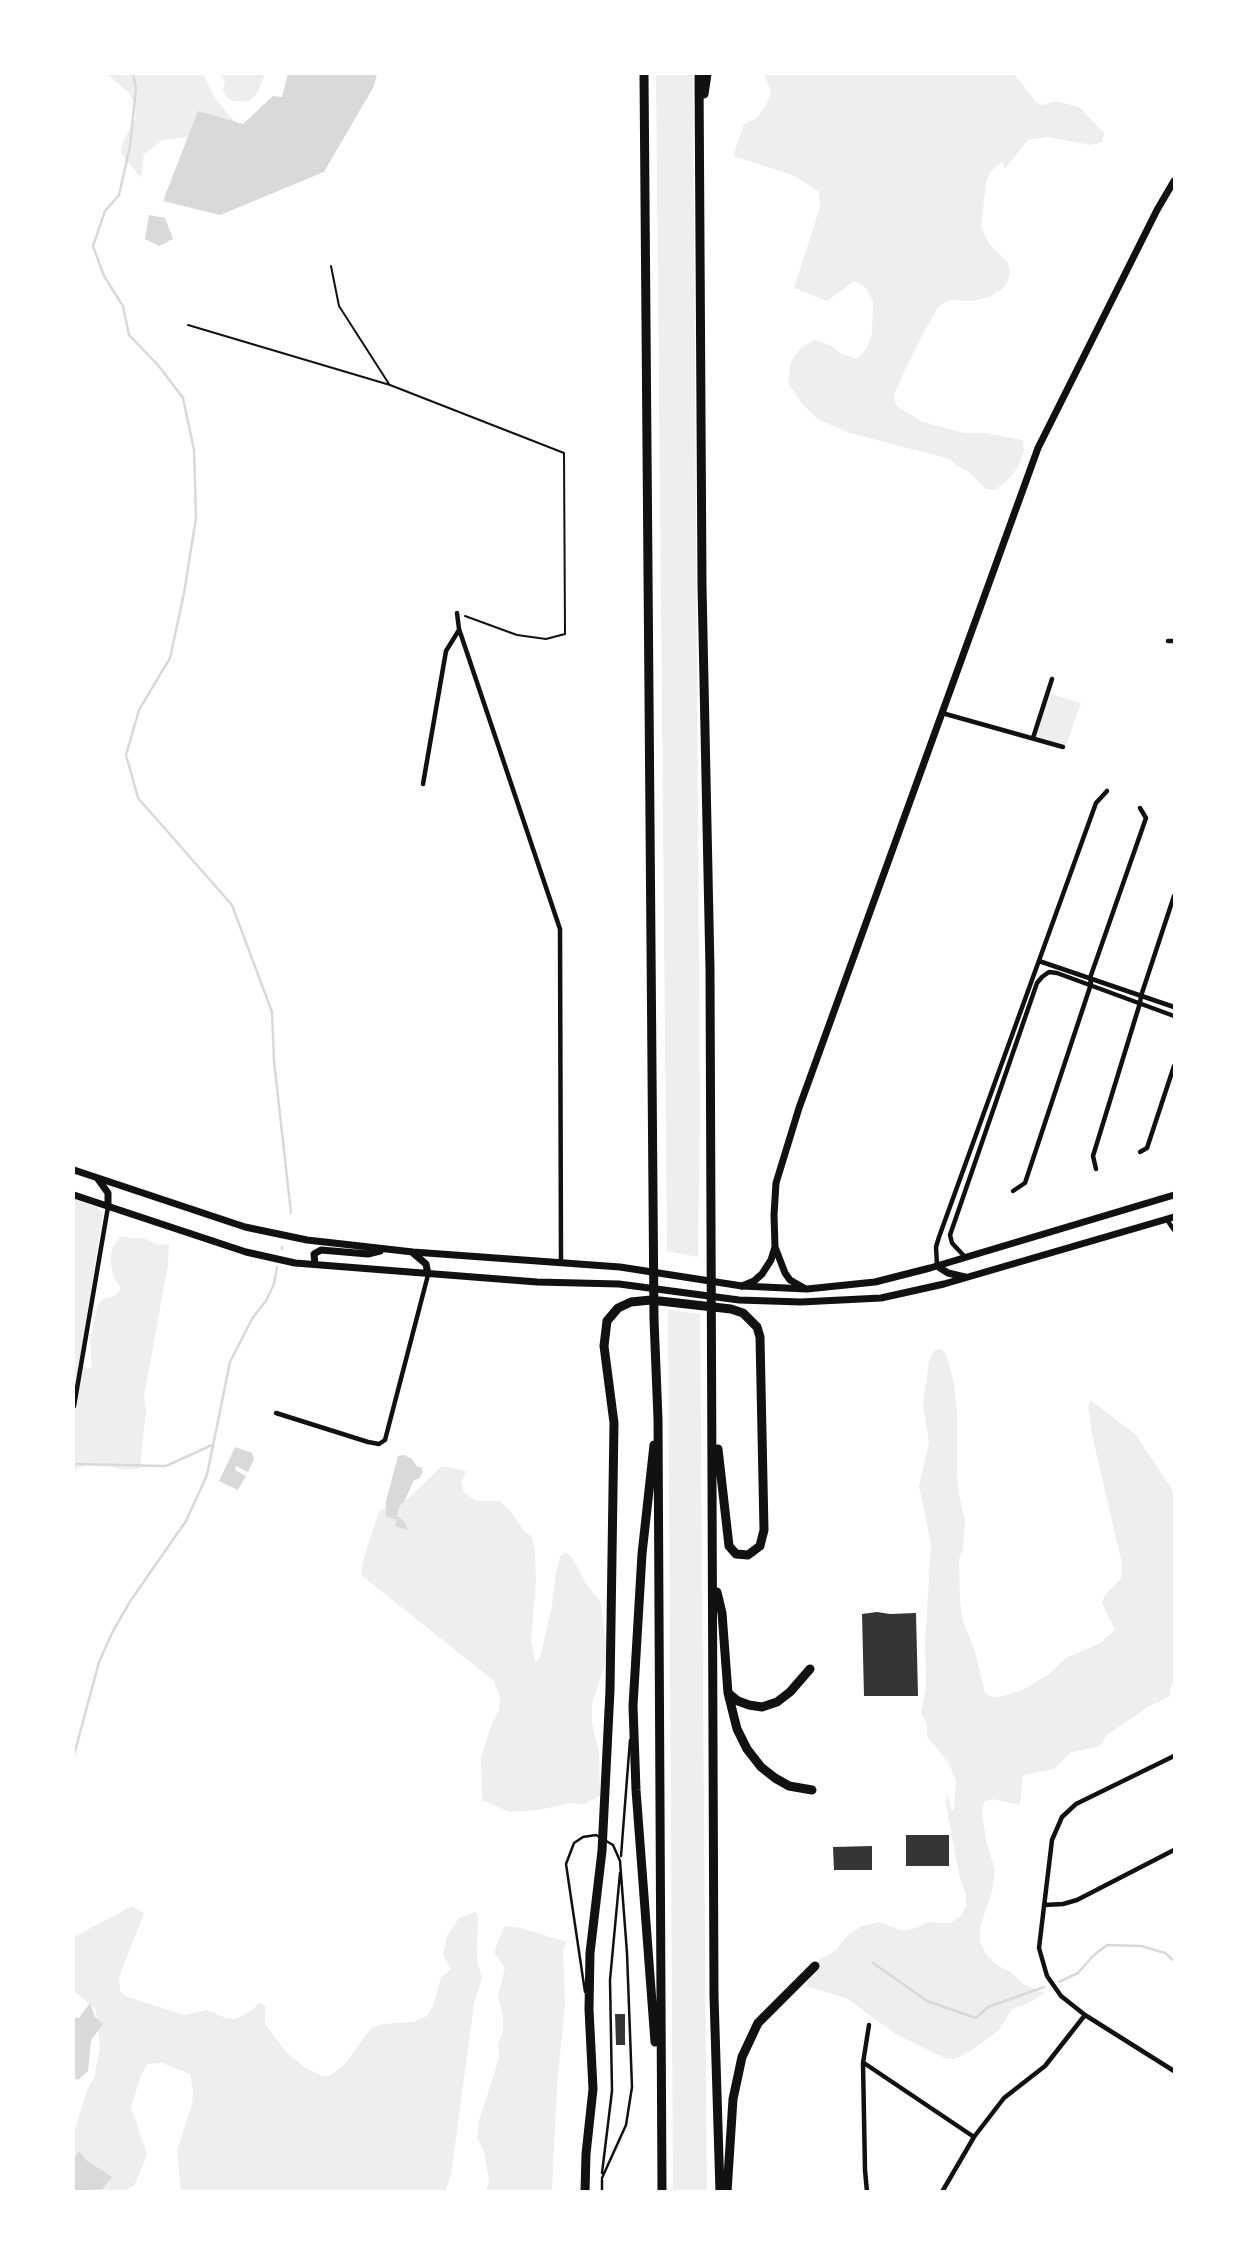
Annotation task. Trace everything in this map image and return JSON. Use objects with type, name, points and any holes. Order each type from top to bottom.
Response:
[{"type":"highway","points":[[644,74],[654,1319],[658,1419],[662,2192]]},
{"type":"highway","points":[[699,74],[702,572],[710,956],[714,1996],[720,2192]]},
{"type":"highway","points":[[700,131],[707,74]]},
{"type":"highway","points":[[585,2192],[593,2089],[589,2010],[590,1953],[603,1838],[610,1703],[614,1423],[604,1346],[607,1321],[613,1312],[631,1303],[658,1301],[737,1310],[749,1317],[757,1327],[760,1337],[764,1530],[760,1546],[748,1555],[736,1553],[729,1546],[713,1401]]},
{"type":"highway","points":[[658,1419],[650,1468],[642,1554],[633,1706],[649,1972],[661,2097]]},
{"type":"highway","points":[[713,1577],[722,1613],[728,1693],[737,1729],[747,1749],[761,1766],[789,1786],[812,1790]]},
{"type":"highway","points":[[728,1693],[738,1701],[762,1707],[777,1702],[790,1692],[810,1669]]},
{"type":"highway","points":[[727,2192],[733,2099],[741,2057],[758,2023],[815,1966]]},
{"type":"main road","points":[[742,1286],[754,1281],[771,1260],[775,1247],[776,1183],[786,1149],[1038,448],[1174,181]]},
{"type":"main road","points":[[74,1170],[265,1232],[307,1240],[384,1250],[561,1261],[680,1274],[742,1286],[807,1289],[875,1282],[1174,1195]]},
{"type":"main road","points":[[97,1178],[108,1193],[108,1206]]},
{"type":"main road","points":[[74,1195],[246,1252],[295,1263],[537,1282],[619,1284],[739,1300],[801,1302],[881,1298],[968,1278],[1170,1218]]},
{"type":"main road","points":[[775,1247],[790,1280],[807,1289]]},
{"type":"main road","points":[[315,1264],[314,1254],[321,1250],[368,1254],[384,1250]]},
{"type":"main road","points":[[413,1252],[426,1264],[428,1274]]},
{"type":"main road","points":[[937,1266],[948,1273],[968,1278]]},
{"type":"street","points":[[457,613],[459,629],[560,929],[561,1261]]},
{"type":"street","points":[[422,784],[446,651],[459,629]]},
{"type":"street","points":[[1033,738],[1052,679]]},
{"type":"street","points":[[941,713],[1063,747]]},
{"type":"street","points":[[937,1266],[936,1247],[939,1237],[1096,803],[1107,791]]},
{"type":"street","points":[[1013,1191],[1025,1183],[1146,818],[1140,807]]},
{"type":"street","points":[[1096,1169],[1093,1156],[1174,896]]},
{"type":"street","points":[[1039,961],[1174,1016]]},
{"type":"street","points":[[966,1257],[952,1242],[950,1235],[1037,983],[1049,972],[1091,981],[1174,1007]]},
{"type":"street","points":[[1139,1152],[1147,1149],[1174,1066]]},
{"type":"street","points":[[74,1406],[108,1206]]},
{"type":"street","points":[[1170,1218],[1174,1230]]},
{"type":"street","points":[[276,1413],[368,1442],[379,1444],[385,1440],[428,1274]]},
{"type":"street","points":[[1174,1756],[1076,1804],[1066,1812],[1054,1832],[1039,1948],[1044,1969],[1061,1996],[1085,2015],[1174,2071]]},
{"type":"street","points":[[1044,1905],[1077,1900],[1174,1850]]},
{"type":"street","points":[[942,2192],[974,2137],[1004,2098],[1045,2066],[1085,2015]]},
{"type":"street","points":[[867,2192],[863,2063],[869,2025]]},
{"type":"street","points":[[863,2063],[974,2137]]},
{"type":"lane","points":[[602,2192],[612,2091],[610,1980],[633,1706]]},
{"type":"lane","points":[[589,2010],[566,1864],[571,1847],[578,1839],[592,1835],[613,1845],[620,1861],[627,1953],[632,2087],[626,2125],[602,2178]]},
{"type":"path","points":[[331,266],[340,306],[390,385]]},
{"type":"path","points":[[188,325],[390,385],[564,453],[565,634],[546,639],[517,635],[457,613]]},
{"type":"shaded area","points":[[107,74],[203,74],[216,99],[234,121],[212,134],[163,140],[144,154],[141,178],[121,153],[122,143],[136,117],[135,103],[128,92]]},
{"type":"shaded area","points":[[220,74],[265,74],[258,92],[251,100],[243,102],[226,97],[223,90],[225,81]]},
{"type":"shaded area","points":[[288,74],[377,74],[374,86],[324,172],[220,215],[163,201],[198,111],[243,124],[273,96],[282,97]]},
{"type":"shaded area","points":[[656,74],[693,74],[700,1115],[698,1257],[667,1251]]},
{"type":"shaded area","points":[[764,74],[1014,74],[1037,103],[1042,105],[1056,101],[1079,107],[1104,133],[1102,142],[1091,145],[1047,137],[1028,140],[1005,169],[1002,162],[991,171],[986,182],[981,228],[990,245],[1008,263],[1008,281],[1002,289],[989,297],[972,301],[949,300],[938,307],[895,392],[894,401],[898,407],[923,422],[964,433],[986,433],[1023,440],[1024,451],[1018,467],[1008,480],[995,490],[986,489],[971,474],[946,458],[850,433],[819,420],[803,405],[788,383],[791,361],[801,347],[815,340],[857,359],[867,348],[872,333],[873,301],[866,288],[854,281],[827,301],[794,288],[820,207],[819,192],[795,176],[733,156],[744,124],[757,118],[766,106],[771,91]]},
{"type":"shaded area","points":[[149,215],[165,218],[173,239],[159,246],[145,239]]},
{"type":"shaded area","points":[[1048,693],[1081,703],[1066,746],[1033,738]]},
{"type":"shaded area","points":[[74,1199],[97,1207],[103,1214],[81,1353],[82,1364],[88,1369],[92,1366],[90,1341],[98,1304],[121,1289],[113,1275],[110,1258],[113,1247],[121,1236],[144,1238],[159,1245],[169,1244],[168,1265],[144,1396],[146,1410],[140,1468],[125,1470],[98,1463],[84,1465],[74,1471]]},
{"type":"shaded area","points":[[668,1310],[700,1314],[707,2192],[673,2191]]},
{"type":"shaded area","points":[[941,1349],[946,1354],[954,1383],[957,1413],[957,1472],[965,1519],[963,1550],[959,1559],[960,1600],[963,1622],[974,1648],[985,1693],[999,1697],[1023,1690],[1050,1673],[1066,1658],[1100,1643],[1115,1630],[1102,1603],[1105,1595],[1121,1579],[1122,1564],[1093,1439],[1088,1407],[1090,1400],[1135,1434],[1174,1492],[1174,1682],[1170,1696],[1149,1706],[1107,1735],[1100,1746],[1070,1753],[1054,1769],[1023,1775],[1020,1805],[992,1799],[984,1802],[982,1812],[986,1840],[995,1870],[992,1892],[980,1927],[980,1942],[987,1956],[997,1965],[1012,1973],[1023,1984],[1045,1993],[1012,2009],[999,2030],[971,2051],[955,2059],[947,2059],[897,2035],[848,1999],[806,1986],[820,1959],[835,1951],[848,1935],[862,1926],[880,1922],[903,1931],[928,1922],[950,1923],[960,1917],[966,1906],[966,1893],[960,1879],[946,1805],[947,1793],[951,1809],[954,1810],[956,1781],[949,1764],[927,1736],[927,1725],[921,1713],[926,1686],[925,1642],[931,1544],[919,1486],[929,1443],[923,1404],[929,1360],[935,1350]]},
{"type":"shaded area","points":[[235,1447],[252,1453],[254,1459],[248,1472],[236,1466],[235,1470],[246,1476],[238,1490],[219,1481]]},
{"type":"shaded area","points":[[404,1455],[412,1459],[417,1467],[421,1467],[423,1472],[419,1479],[414,1480],[399,1507],[397,1516],[405,1522],[408,1530],[395,1526],[397,1520],[386,1516],[386,1501],[398,1456]]},
{"type":"shaded area","points":[[442,1466],[466,1471],[461,1482],[464,1492],[476,1501],[500,1501],[532,1537],[536,1582],[531,1641],[535,1661],[537,1662],[541,1654],[556,1573],[560,1557],[565,1552],[571,1556],[587,1585],[601,1603],[605,1637],[610,1650],[592,1703],[592,1723],[599,1751],[600,1796],[584,1804],[570,1803],[539,1810],[509,1812],[482,1800],[481,1757],[492,1723],[499,1711],[500,1697],[494,1681],[361,1575],[379,1511],[409,1498]]},
{"type":"shaded area","points":[[132,1906],[144,1913],[119,1977],[120,1991],[125,1996],[184,2015],[207,2010],[235,2019],[251,2011],[259,2003],[263,2004],[266,2006],[265,2024],[287,2053],[304,2067],[323,2076],[330,2076],[345,2064],[371,2028],[383,2024],[414,2022],[427,2016],[433,2006],[441,1978],[451,1969],[443,1955],[447,1936],[459,1918],[475,1912],[478,1915],[477,1961],[482,1978],[474,2004],[451,2175],[445,2191],[181,2191],[177,2151],[192,2104],[193,2090],[190,2074],[162,2063],[147,2064],[131,2107],[147,2155],[134,2186],[123,2191],[83,2191],[74,2165],[74,2133],[87,2090],[94,2078],[100,2048],[96,2010],[74,1991],[74,1937]]},
{"type":"shaded area","points":[[504,1927],[567,1942],[563,1950],[565,2004],[557,2085],[552,2191],[486,2191],[489,2181],[484,2151],[477,2138],[479,2121],[499,2058],[498,2044],[503,2031],[498,1995],[505,1968],[494,1952]]},
{"type":"shaded area","points":[[90,2003],[95,2017],[103,2024],[91,2040],[88,2071],[78,2080],[74,2078],[74,2017],[79,2018]]},
{"type":"shaded area","points":[[79,2151],[86,2160],[112,2177],[102,2189],[74,2191],[74,2158]]},
{"type":"building","points":[[916,1613],[918,1696],[864,1696],[862,1614]]},
{"type":"building","points":[[906,1835],[949,1835],[949,1866],[906,1866]]},
{"type":"building","points":[[872,1846],[872,1870],[834,1870],[833,1847]]},
{"type":"building","points":[[615,2014],[625,2014],[625,2045],[616,2045]]},
{"type":"waterway","points":[[133,74],[136,88],[130,146],[119,195],[105,211],[93,246],[104,276],[123,306],[129,335],[158,365],[183,398],[194,450],[196,518],[170,658],[139,710],[126,755],[138,798],[232,905],[272,1012],[274,1061],[291,1213]]},
{"type":"waterway","points":[[74,1755],[99,1662],[113,1631],[131,1600],[186,1521],[207,1475],[230,1362],[253,1317],[266,1301],[274,1284],[277,1267]]},
{"type":"waterway","points":[[74,1464],[166,1466],[212,1445]]},
{"type":"waterway","points":[[1059,1982],[1078,1973],[1107,1945],[1141,1946],[1165,1953],[1174,1961]]},
{"type":"waterway","points":[[873,1963],[927,2001],[976,2018],[988,2007],[1044,1987]]}]
